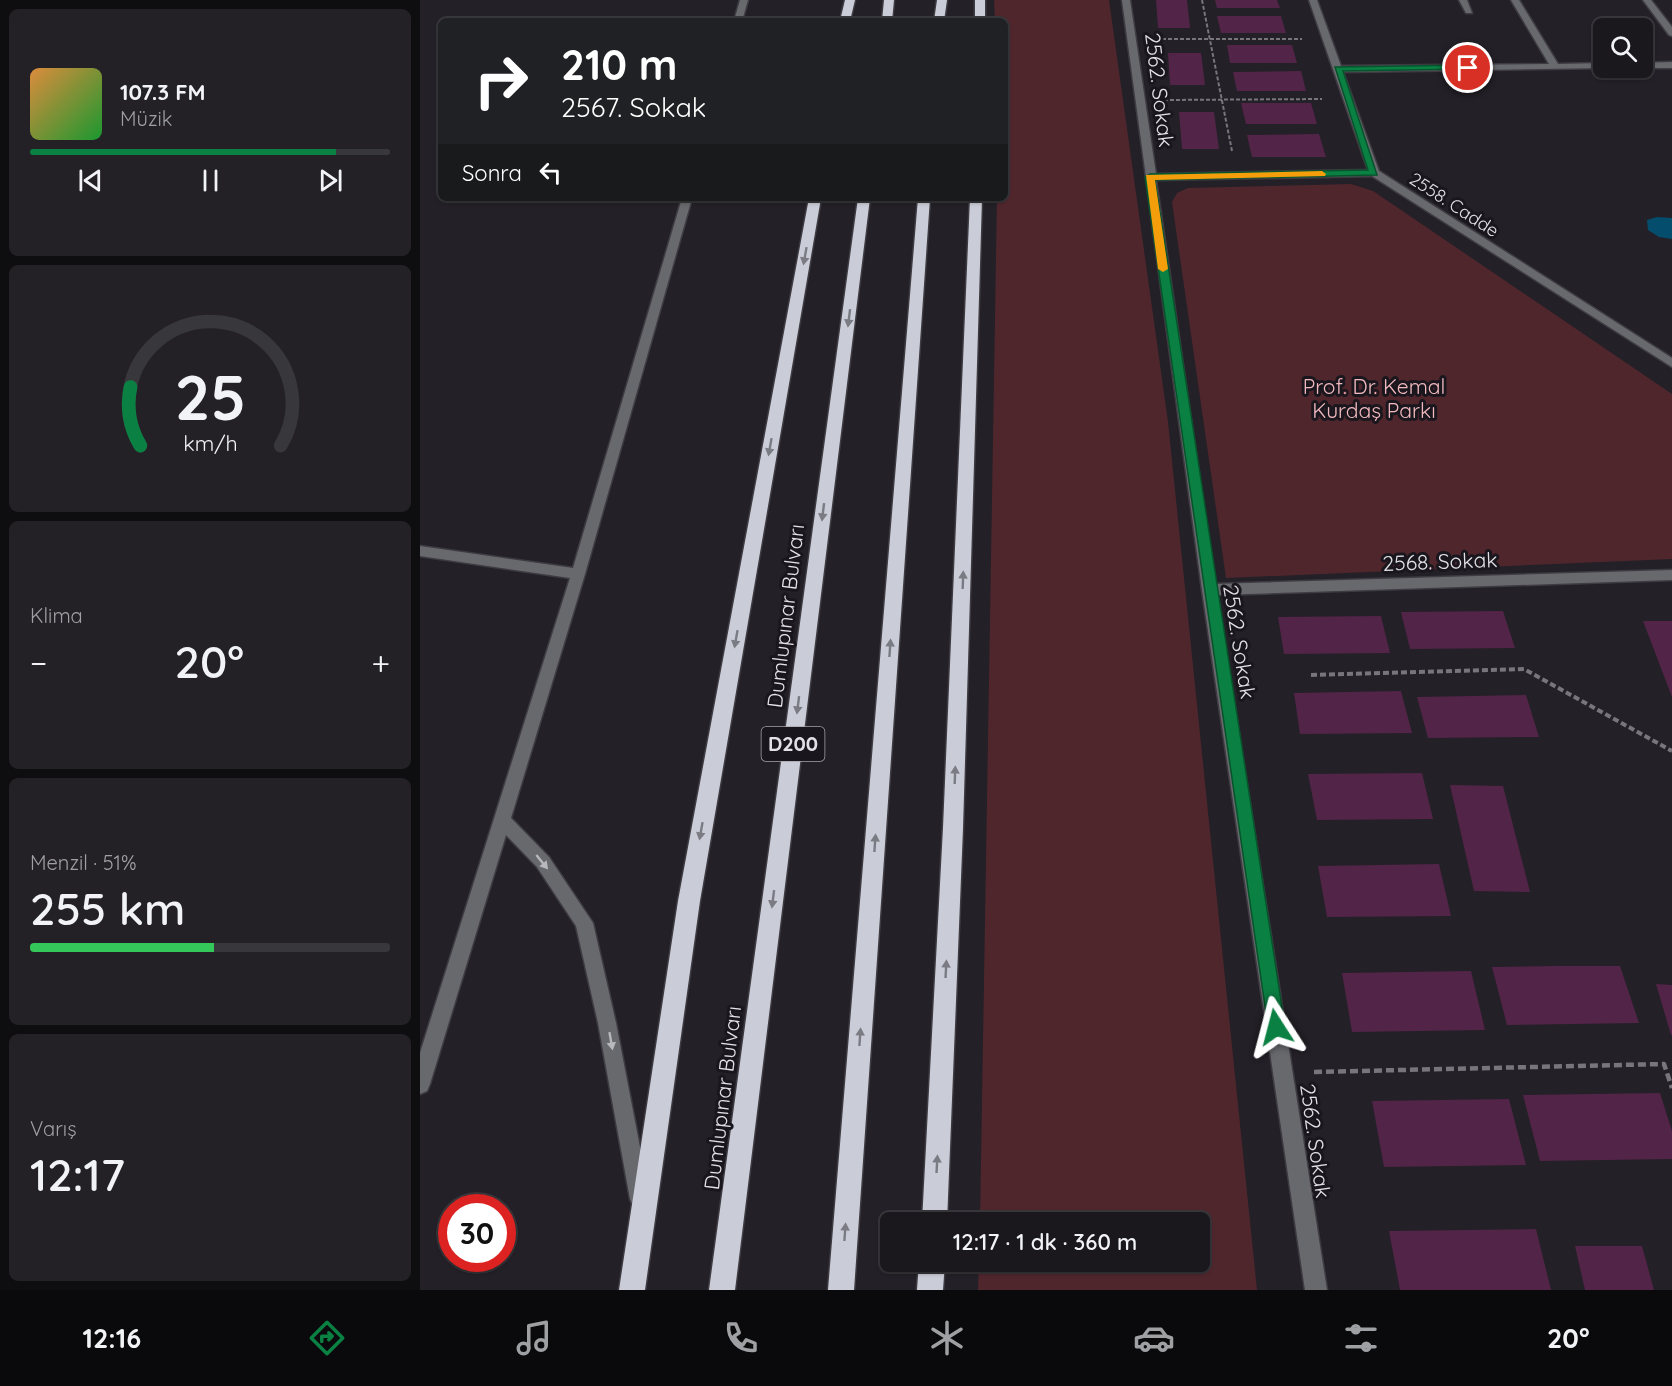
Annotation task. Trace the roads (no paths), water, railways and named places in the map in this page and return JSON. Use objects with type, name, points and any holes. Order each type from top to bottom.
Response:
[{"type":"highway","points":[[846,18],[850,0]]},
{"type":"highway","points":[[887,18],[889,0]]},
{"type":"highway","points":[[939,18],[942,0]]},
{"type":"highway","points":[[980,0],[980,18]]},
{"type":"highway","points":[[632,1290],[688,901],[814,201]]},
{"type":"highway","name":"Dumlupınar Bulvarı","points":[[722,1290],[864,201]]},
{"type":"highway","points":[[841,1290],[924,201]]},
{"type":"highway","points":[[934,1212],[953,828],[976,201]]},
{"type":"highway","points":[[930,1290],[931,1272]]},
{"type":"street","points":[[739,18],[744,0]]},
{"type":"street","name":"2562. Sokak","points":[[1126,0],[1209,590],[1316,1290]]},
{"type":"street","points":[[1150,177],[1374,173],[1313,0]]},
{"type":"street","points":[[1463,0],[1469,11]]},
{"type":"street","points":[[1515,0],[1555,67]]},
{"type":"street","points":[[1647,0],[1672,33]]},
{"type":"street","points":[[1653,66],[1672,65]]},
{"type":"street","points":[[1338,69],[1593,66]]},
{"type":"street","name":"2558. Cadde","points":[[1374,173],[1672,363]]},
{"type":"street","points":[[420,1083],[578,574],[686,201]]},
{"type":"street","points":[[420,551],[578,574]]},
{"type":"street","name":"2568. Sokak","points":[[1209,590],[1672,575]]},
{"type":"street","points":[[502,820],[543,862],[584,923],[607,1023],[643,1216]]},
{"type":"water","points":[[1657,217],[1672,218],[1672,239],[1659,237],[1648,230],[1647,220]]},
{"type":"park label","name":"Prof. Dr. Kemal Kurdaş Parkı","points":[[1374,399]]}]
